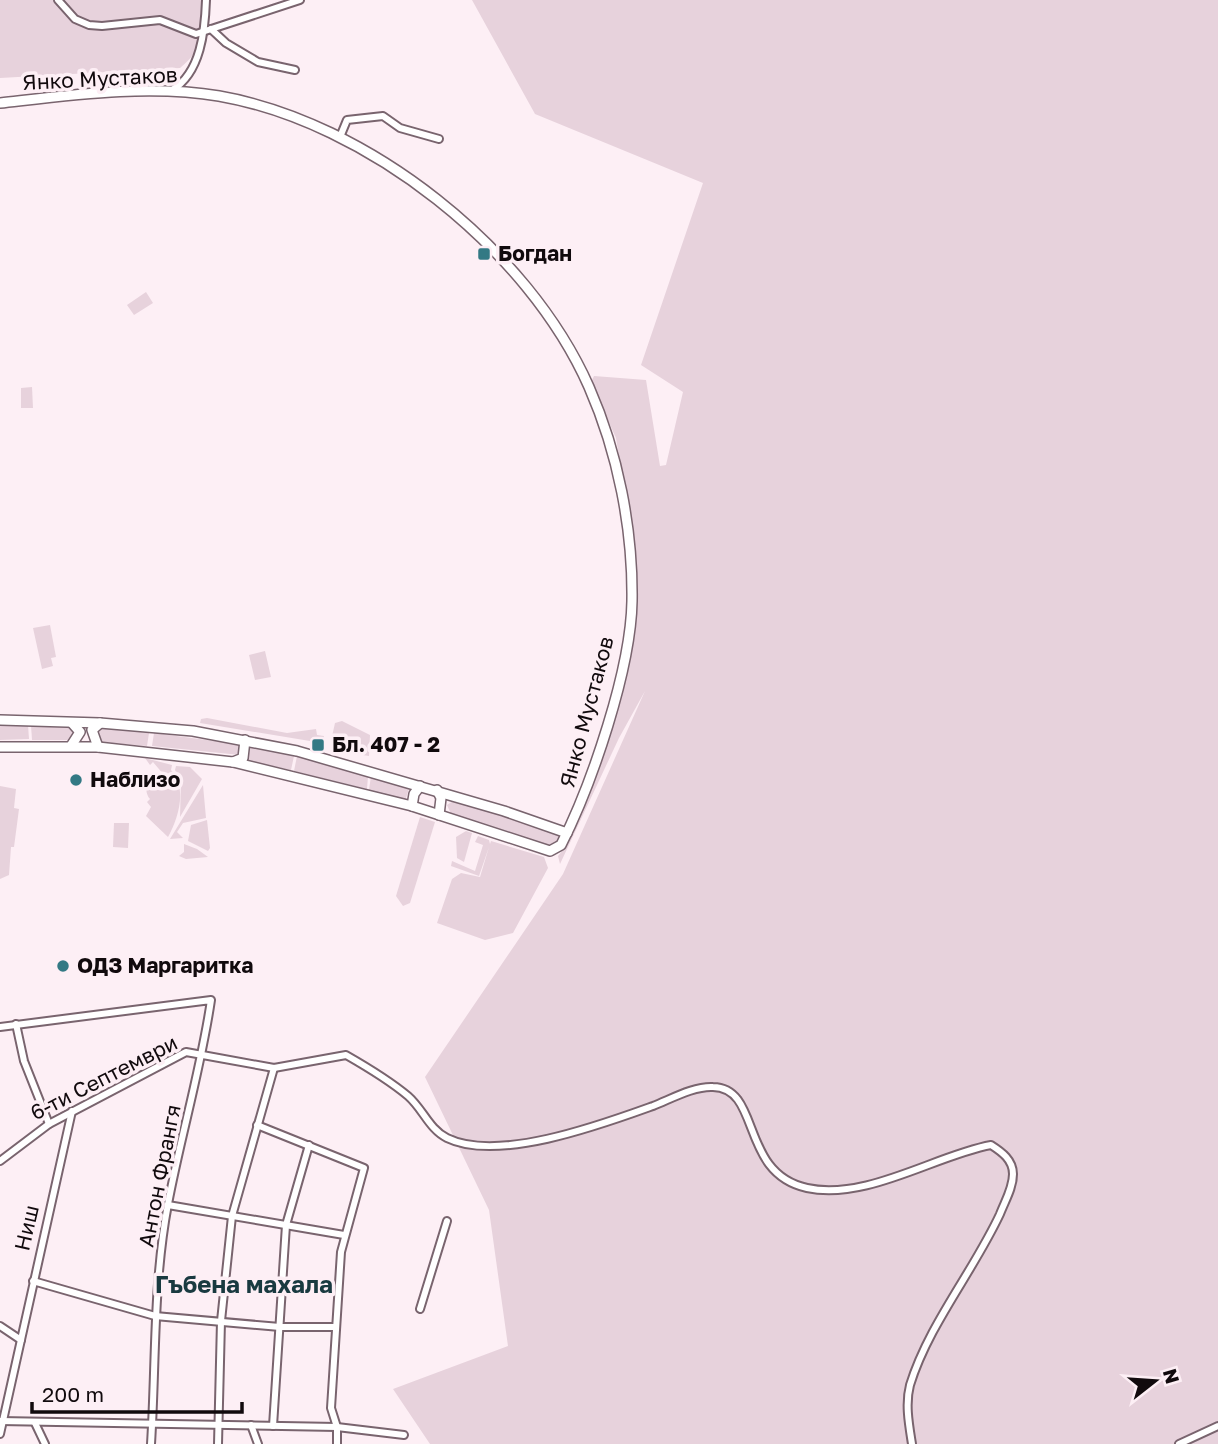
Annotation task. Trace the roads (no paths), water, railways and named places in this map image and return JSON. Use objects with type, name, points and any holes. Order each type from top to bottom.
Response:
[{"type":"street","points":[[58,0],[75,19],[89,24],[102,26],[160,20],[195,34],[300,0]]},
{"type":"street","points":[[172,90],[180,85],[192,67],[208,29],[206,0]]},
{"type":"street","points":[[208,29],[258,62],[295,70]]},
{"type":"street","name":"Янко Мустаков","points":[[0,103],[172,90],[255,105],[340,137],[394,167],[447,205],[520,281],[565,344],[589,385],[608,437],[628,521],[632,605],[610,712],[586,788],[567,833]]},
{"type":"street","points":[[340,137],[347,120],[383,116],[400,128],[439,139]]},
{"type":"street","points":[[0,720],[100,723],[193,731],[245,740],[314,755],[437,790],[567,833],[557,849],[544,850],[411,806],[233,762],[98,747],[0,747]]},
{"type":"street","points":[[70,722],[80,732],[71,746]]},
{"type":"street","points":[[98,747],[92,730],[100,723]]},
{"type":"street","points":[[233,762],[243,758],[245,740]]},
{"type":"street","points":[[411,806],[414,794],[420,786]]},
{"type":"street","points":[[437,790],[441,802],[439,815]]},
{"type":"street","points":[[428,811],[441,802]]},
{"type":"street","name":"Антон Франгя","points":[[16,1024],[211,1000],[204,1053],[168,1205],[155,1316],[151,1444]]},
{"type":"street","points":[[0,1027],[16,1024],[24,1061],[49,1124]]},
{"type":"street","name":"6-ти Септември","points":[[0,1161],[49,1124],[186,1052],[204,1053],[274,1068]]},
{"type":"street","points":[[218,1444],[221,1321],[232,1216],[274,1068],[346,1055],[409,1097],[436,1133],[451,1140],[477,1144],[507,1145],[549,1139],[593,1127],[702,1089],[725,1088],[738,1096],[757,1146],[769,1167],[786,1180],[808,1189],[877,1183],[991,1145],[1006,1156],[1012,1168],[1010,1191],[991,1233],[927,1345],[910,1385],[907,1399],[912,1444]]},
{"type":"street","name":"Ниш","points":[[0,1434],[72,1111]]},
{"type":"street","points":[[257,1125],[363,1168],[344,1235],[331,1408],[337,1427],[337,1444]]},
{"type":"street","points":[[273,1426],[286,1225],[309,1146]]},
{"type":"street","points":[[168,1205],[344,1235]]},
{"type":"street","points":[[420,1309],[447,1221]]},
{"type":"street","points":[[33,1281],[155,1316],[280,1327],[336,1327]]},
{"type":"street","points":[[0,1326],[21,1340]]},
{"type":"street","points":[[1,1421],[337,1427],[404,1435]]},
{"type":"street","points":[[35,1423],[45,1444]]},
{"type":"street","points":[[251,1425],[258,1444]]},
{"type":"street","points":[[1179,1444],[1218,1426]]},
{"type":"place","name":"Богдан","points":[[484,254]]},
{"type":"place","name":"Бл. 407 - 2","points":[[318,745]]},
{"type":"place","name":"Наблизо","points":[[76,780]]},
{"type":"place","name":"ОДЗ Маргаритка","points":[[63,966]]},
{"type":"district","name":"Гъбена махала","points":[[244,1285]]}]
